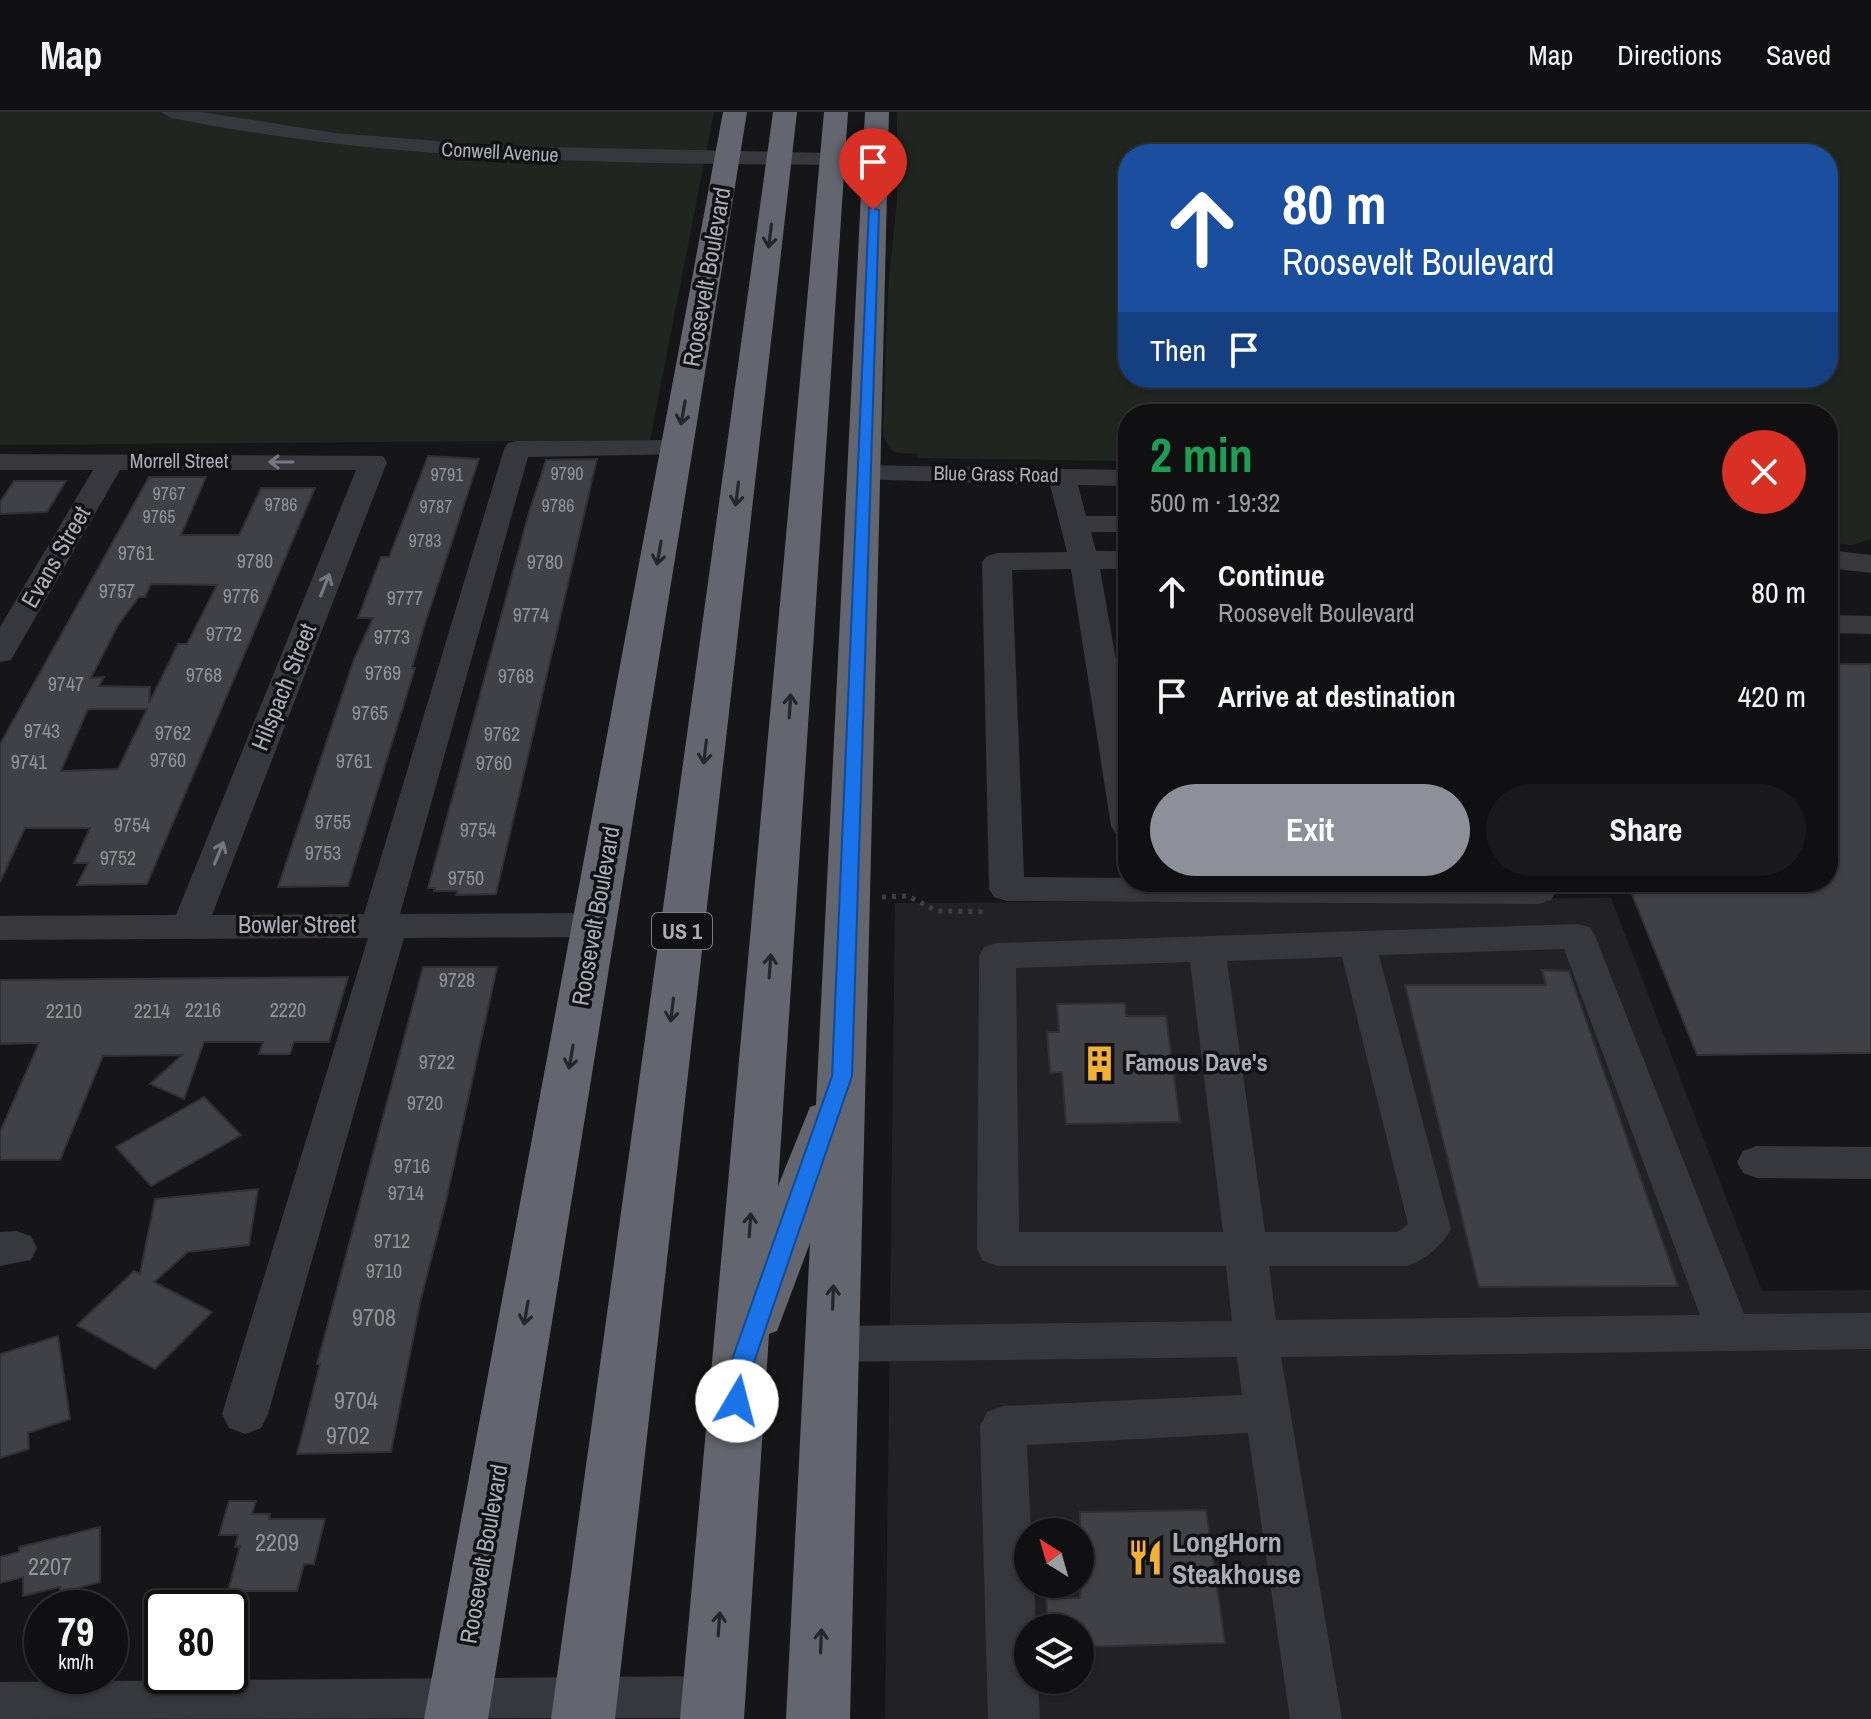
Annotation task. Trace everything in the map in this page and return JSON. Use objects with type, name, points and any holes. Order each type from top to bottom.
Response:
[{"type":"highway","name":"Roosevelt Boulevard","points":[[457,1711],[735,112]]},
{"type":"highway","name":"US 1","points":[[584,1711],[785,112]]},
{"type":"highway","points":[[713,1710],[836,112]]},
{"type":"highway","points":[[818,1719],[877,112]]},
{"type":"highway","points":[[739,1371],[842,1076]]},
{"type":"street","name":"Conwell Avenue","points":[[171,112],[265,129],[424,148],[582,157],[832,159]]},
{"type":"street","points":[[245,1414],[517,449],[677,448]]},
{"type":"street","name":"Evans Street","points":[[0,653],[112,461]]},
{"type":"street","name":"Morrell Street","points":[[0,462],[359,462]]},
{"type":"street","name":"Hilspach Street","points":[[190,925],[373,462],[359,462]]},
{"type":"street","name":"Blue Grass Road","points":[[864,473],[1118,478]]},
{"type":"street","points":[[1061,475],[1084,560],[1118,766]]},
{"type":"street","points":[[1074,524],[1118,524]]},
{"type":"street","points":[[1118,560],[997,562],[1007,889],[1118,886]]},
{"type":"street","points":[[1838,560],[1871,564]]},
{"type":"street","points":[[1838,624],[1871,625]]},
{"type":"street","name":"Bowler Street","points":[[0,928],[594,925]]},
{"type":"street","points":[[1357,943],[1430,1229],[1407,1249],[998,1249],[997,956],[1357,943],[1577,936],[1729,1333]]},
{"type":"street","points":[[1207,949],[1256,1339],[1316,1719]]},
{"type":"street","points":[[1757,1162],[1871,1163]]},
{"type":"street","points":[[831,1344],[1871,1331]]},
{"type":"street","points":[[1014,1719],[1003,1426],[1268,1413]]},
{"type":"street","points":[[0,1707],[301,1712],[713,1710]]},
{"type":"path","points":[[877,897],[908,896],[937,911],[999,912]]},
{"type":"shaded area","points":[[0,112],[714,112],[650,440],[0,445]]},
{"type":"shaded area","points":[[897,112],[1871,112],[1871,539],[1851,545],[1838,543],[1838,404],[1118,404],[1118,461],[918,458],[917,454],[893,451],[883,435],[888,289],[897,200]]},
{"type":"shaded area","points":[[1611,898],[1762,1291],[1871,1290],[1871,1719],[885,1719],[895,903]]},
{"type":"building","points":[[428,456],[479,459],[423,630],[412,668],[415,668],[348,886],[278,887],[354,659],[373,618],[358,618],[381,557],[389,557]]},
{"type":"building","points":[[597,459],[496,894],[456,895],[457,891],[434,891],[435,888],[428,888],[529,512],[546,460]]},
{"type":"building","points":[[149,477],[206,477],[181,535],[239,535],[261,488],[315,488],[147,884],[77,885],[88,863],[74,863],[90,828],[25,828],[0,882],[0,744]],"holes":[[[151,584],[217,585],[187,644],[178,644],[149,703],[150,687],[99,686],[104,677],[91,678],[118,625],[139,597],[145,597]],[[88,709],[147,709],[118,769],[61,771]]]},
{"type":"building","points":[[14,481],[66,481],[47,512],[0,514],[0,502]]},
{"type":"building","points":[[1838,664],[1871,664],[1871,1053],[1697,1055],[1631,892],[1838,892]]},
{"type":"building","points":[[423,967],[497,967],[446,1201],[420,1303],[391,1452],[297,1454],[320,1364],[317,1364]]},
{"type":"building","points":[[1542,970],[1569,971],[1678,1286],[1479,1287],[1405,985],[1546,985]]},
{"type":"building","points":[[348,977],[329,1042],[294,1042],[290,1054],[259,1054],[263,1042],[204,1042],[184,1099],[150,1084],[182,1055],[103,1056],[60,1160],[0,1160],[0,1132],[39,1043],[0,1044],[0,980]]},
{"type":"building","name":"Famous Dave's","points":[[1125,1003],[1126,1016],[1166,1016],[1180,1122],[1066,1124],[1062,1072],[1050,1073],[1047,1032],[1059,1032],[1057,1004]]},
{"type":"building","points":[[204,1097],[241,1135],[151,1186],[116,1147]]},
{"type":"building","points":[[258,1189],[249,1245],[188,1252],[154,1282],[212,1312],[155,1369],[77,1325],[134,1271],[140,1274],[155,1199]]},
{"type":"building","points":[[58,1336],[70,1419],[28,1433],[29,1449],[0,1458],[0,1354]]},
{"type":"building","points":[[229,1501],[256,1501],[252,1514],[270,1514],[269,1519],[325,1519],[314,1564],[304,1564],[297,1591],[228,1590],[240,1546],[235,1547],[238,1535],[219,1535]]},
{"type":"building","name":"LongHorn Steakhouse","points":[[1206,1510],[1225,1643],[1094,1647],[1094,1614],[1047,1614],[1046,1598],[1094,1598],[1094,1518],[1080,1518],[1080,1512]]},
{"type":"building","points":[[100,1527],[100,1582],[71,1590],[60,1590],[60,1587],[24,1590],[23,1596],[23,1577],[0,1583],[0,1557],[19,1552],[19,1547]]},
{"type":"place","name":"Famous Dave's","points":[[1099,1063]]},
{"type":"place","name":"LongHorn Steakhouse","points":[[1146,1558]]},
{"type":"route","points":[[737,1401],[739,1371],[842,1076],[873,210]]}]
